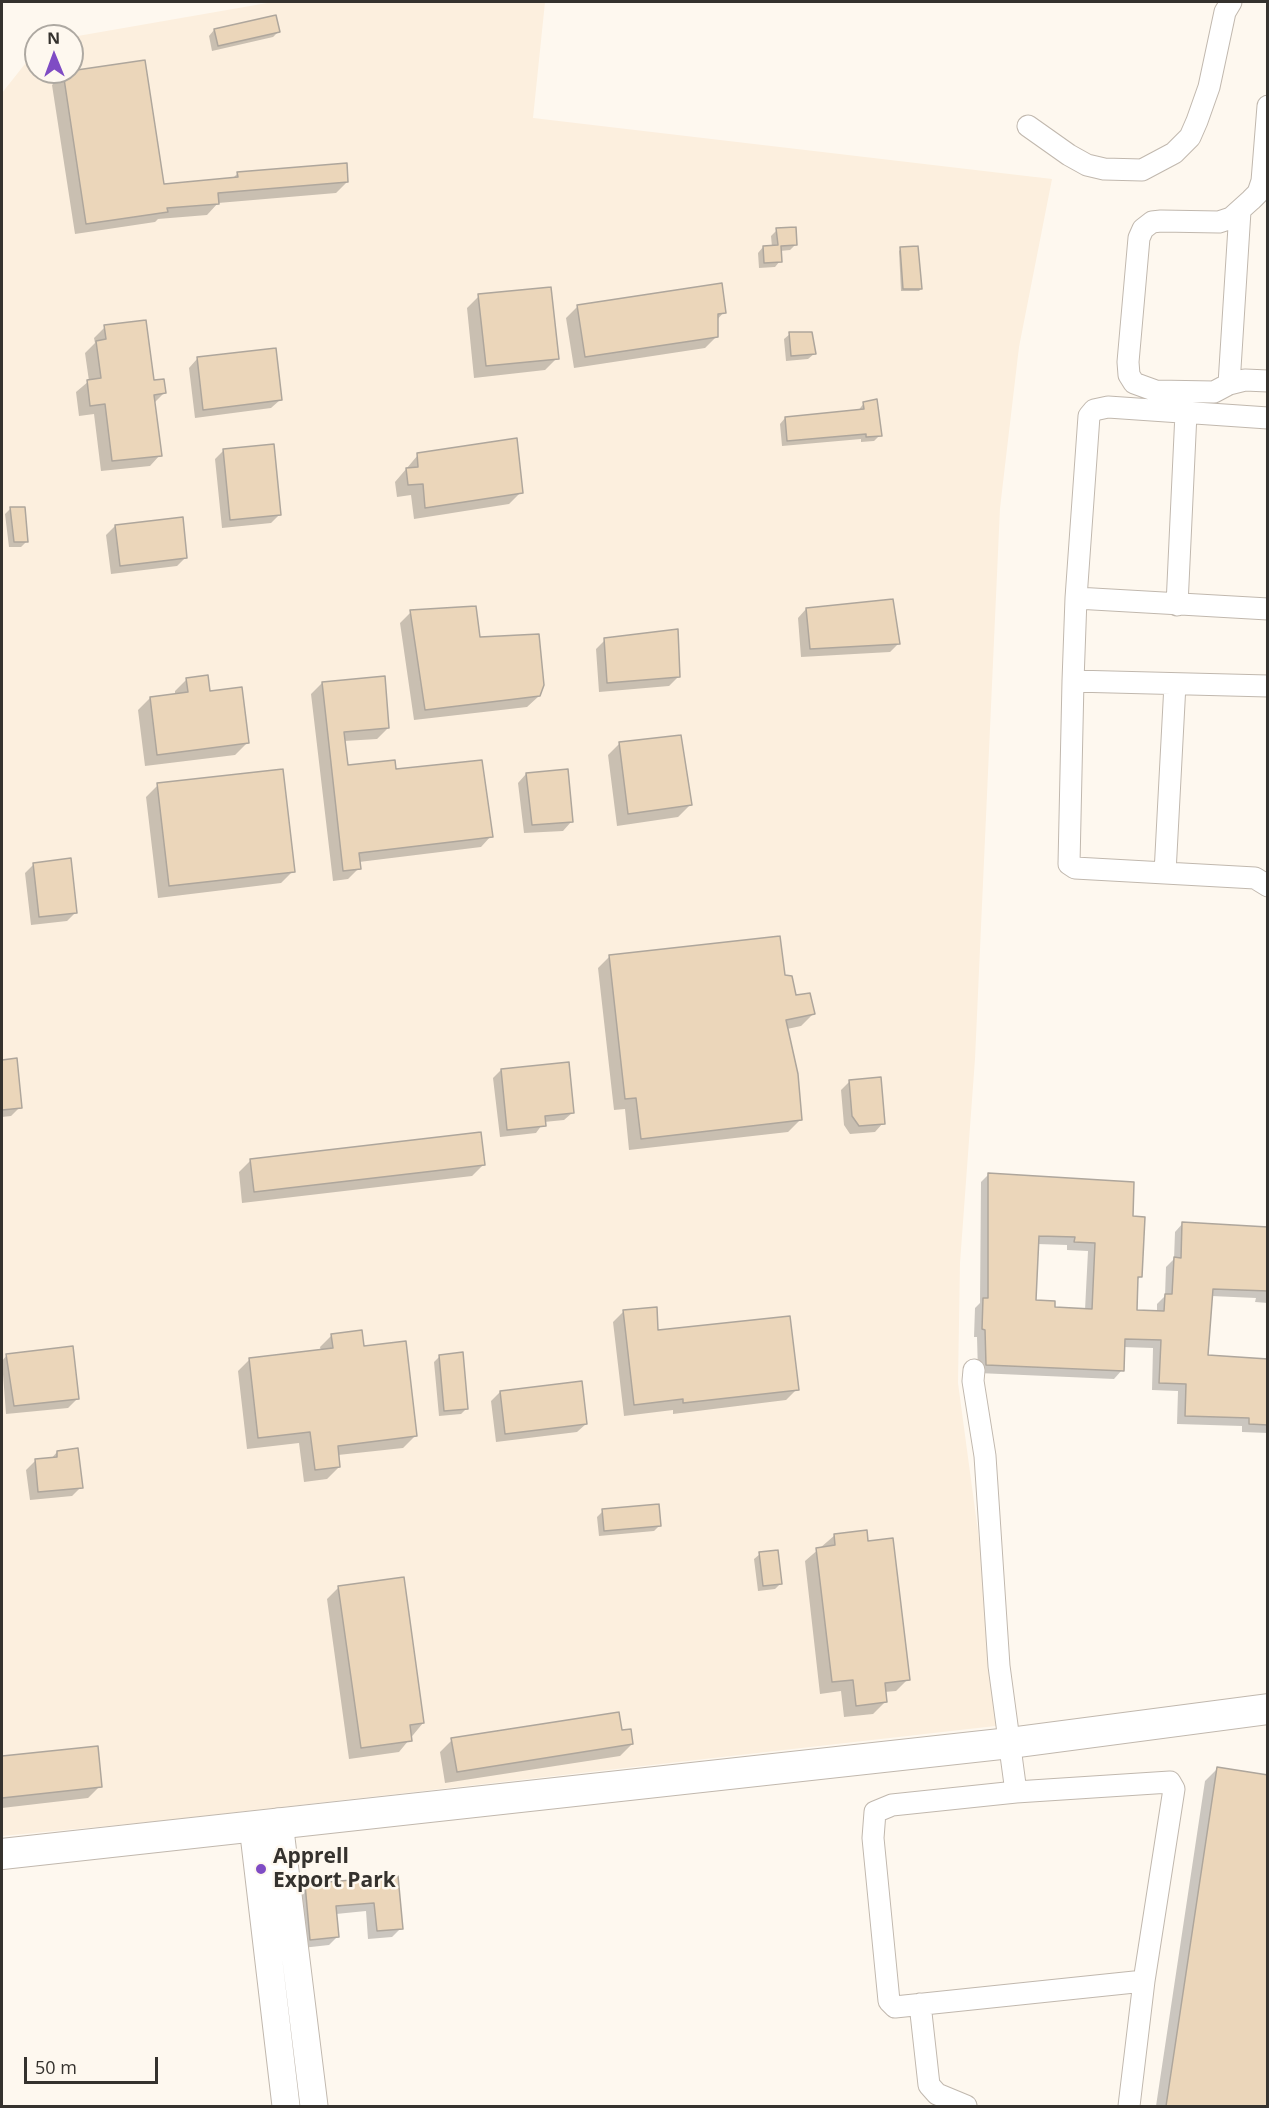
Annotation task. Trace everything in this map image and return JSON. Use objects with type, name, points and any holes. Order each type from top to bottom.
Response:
[{"type":"main road","points":[[2,1854],[1010,1743],[1268,1710]]},
{"type":"street","points":[[1028,126],[1069,155],[1087,165],[1104,169],[1142,170],[1174,153],[1190,136],[1197,121],[1209,87],[1225,12],[1231,2]]},
{"type":"street","points":[[1268,106],[1263,193],[1240,211],[1220,222],[1161,221],[1152,222],[1143,229],[1139,238],[1128,362],[1129,375],[1134,383],[1156,391],[1214,392],[1228,384],[1245,380],[1268,381]]},
{"type":"street","points":[[1228,384],[1240,211]]},
{"type":"street","points":[[1268,418],[1108,407],[1094,410],[1089,416],[1076,598],[1069,864],[1075,868],[1255,878],[1268,886]]},
{"type":"street","points":[[1177,605],[1186,413]]},
{"type":"street","points":[[1076,598],[1268,609]]},
{"type":"street","points":[[1073,681],[1268,686]]},
{"type":"street","points":[[1165,873],[1175,684]]},
{"type":"street","points":[[974,1370],[973,1381],[985,1456],[999,1666],[1016,1792]]},
{"type":"street","points":[[1129,2106],[1144,1981],[1174,1789],[1170,1782],[1016,1792],[892,1806],[875,1812],[873,1838],[889,2001],[895,2007],[1144,1981]]},
{"type":"street","points":[[266,1824],[286,2106]]},
{"type":"street","points":[[266,1824],[314,2106]]},
{"type":"street","points":[[920,2004],[929,2085],[937,2094],[966,2106]]},
{"type":"shaded area","points":[[273,2],[545,2],[533,118],[1052,179],[1019,347],[1000,508],[975,1059],[960,1263],[958,1383],[1004,1725],[150,1822],[2,1836],[2,93],[24,65],[24,84],[84,84],[84,35]]},
{"type":"building","points":[[276,15],[280,32],[218,46],[214,29]]},
{"type":"building","points":[[145,60],[164,184],[238,177],[237,172],[347,163],[348,182],[218,193],[219,204],[167,208],[168,212],[86,224],[65,84],[84,84],[84,69]]},
{"type":"building","points":[[796,227],[797,245],[781,246],[782,262],[764,263],[763,246],[778,245],[776,228]]},
{"type":"building","points":[[918,246],[922,289],[903,289],[900,247]]},
{"type":"building","points":[[722,283],[726,313],[718,314],[718,337],[585,357],[577,305]]},
{"type":"building","points":[[551,287],[559,359],[486,366],[478,294]]},
{"type":"building","points":[[146,320],[154,380],[164,379],[166,393],[154,395],[162,456],[112,461],[105,404],[90,406],[87,380],[101,378],[96,341],[106,339],[104,325]]},
{"type":"building","points":[[789,332],[812,332],[816,354],[791,356]]},
{"type":"building","points":[[276,348],[282,400],[203,410],[197,357]]},
{"type":"building","points":[[877,399],[882,436],[866,437],[866,434],[787,441],[785,417],[864,409],[863,402]]},
{"type":"building","points":[[517,438],[523,493],[425,508],[423,484],[408,485],[406,468],[418,467],[417,453]]},
{"type":"building","points":[[274,444],[281,515],[230,520],[223,449]]},
{"type":"building","points":[[10,507],[25,507],[28,542],[14,542]]},
{"type":"building","points":[[183,517],[187,558],[120,566],[115,525]]},
{"type":"building","points":[[893,599],[900,644],[810,649],[806,608]]},
{"type":"building","points":[[476,606],[480,637],[539,634],[544,685],[540,696],[425,710],[410,610]]},
{"type":"building","points":[[678,629],[680,677],[607,683],[604,638]]},
{"type":"building","points":[[208,675],[210,691],[242,687],[249,743],[157,755],[150,697],[188,692],[186,678]]},
{"type":"building","points":[[385,676],[389,728],[344,732],[348,765],[395,760],[396,769],[482,760],[493,837],[359,853],[361,869],[343,871],[322,682]]},
{"type":"building","points":[[681,735],[692,805],[628,814],[619,742]]},
{"type":"building","points":[[283,769],[295,872],[169,886],[157,783]]},
{"type":"building","points":[[568,769],[573,822],[532,825],[526,773]]},
{"type":"building","points":[[71,858],[77,913],[39,917],[33,863]]},
{"type":"building","points":[[780,936],[785,975],[792,976],[796,995],[810,993],[815,1014],[786,1020],[798,1074],[802,1120],[641,1139],[636,1098],[625,1099],[609,955]]},
{"type":"building","points":[[17,1058],[22,1108],[2,1110],[2,1060]]},
{"type":"building","points":[[569,1062],[574,1113],[545,1116],[546,1126],[507,1130],[501,1069]]},
{"type":"building","points":[[881,1077],[885,1124],[859,1126],[852,1116],[849,1080]]},
{"type":"building","points":[[481,1132],[485,1165],[254,1192],[250,1159]]},
{"type":"building","points":[[988,1173],[1134,1182],[1133,1216],[1145,1217],[1142,1277],[1138,1277],[1137,1310],[1164,1311],[1165,1294],[1172,1294],[1174,1257],[1181,1258],[1182,1222],[1268,1227],[1268,1291],[1213,1289],[1208,1355],[1268,1359],[1268,1425],[1249,1424],[1249,1418],[1185,1416],[1186,1384],[1159,1383],[1161,1340],[1125,1339],[1124,1371],[986,1365],[985,1330],[982,1329],[983,1298],[988,1298]],"holes":[[[1039,1236],[1075,1237],[1074,1242],[1095,1243],[1092,1309],[1055,1307],[1055,1301],[1036,1300]]]},
{"type":"building","points":[[657,1307],[658,1330],[790,1316],[799,1390],[683,1403],[683,1399],[634,1405],[623,1310]]},
{"type":"building","points":[[362,1330],[364,1346],[406,1341],[417,1436],[338,1446],[340,1467],[315,1470],[310,1432],[258,1438],[249,1358],[333,1348],[331,1334]]},
{"type":"building","points":[[73,1346],[79,1399],[14,1406],[6,1354]]},
{"type":"building","points":[[463,1352],[468,1409],[444,1411],[439,1355]]},
{"type":"building","points":[[582,1381],[587,1424],[505,1434],[500,1391]]},
{"type":"building","points":[[78,1448],[83,1488],[38,1492],[35,1459],[57,1457],[57,1451]]},
{"type":"building","points":[[659,1504],[661,1526],[604,1531],[602,1509]]},
{"type":"building","points":[[867,1530],[868,1541],[893,1538],[910,1680],[885,1683],[887,1702],[856,1706],[853,1680],[832,1682],[816,1548],[835,1545],[834,1534]]},
{"type":"building","points":[[778,1550],[782,1584],[763,1586],[759,1552]]},
{"type":"building","points":[[404,1577],[424,1723],[410,1725],[412,1741],[361,1748],[338,1586]]},
{"type":"building","points":[[619,1712],[622,1730],[631,1729],[633,1744],[457,1772],[451,1738]]},
{"type":"building","points":[[98,1746],[102,1787],[2,1798],[2,1756]]},
{"type":"building","points":[[1217,1767],[1268,1775],[1268,2106],[1166,2106]]},
{"type":"building","points":[[398,1876],[403,1929],[377,1931],[374,1903],[336,1906],[339,1937],[310,1940],[305,1884]]},
{"type":"place","name":"Apprell Export Park","points":[[261,1869]]}]
